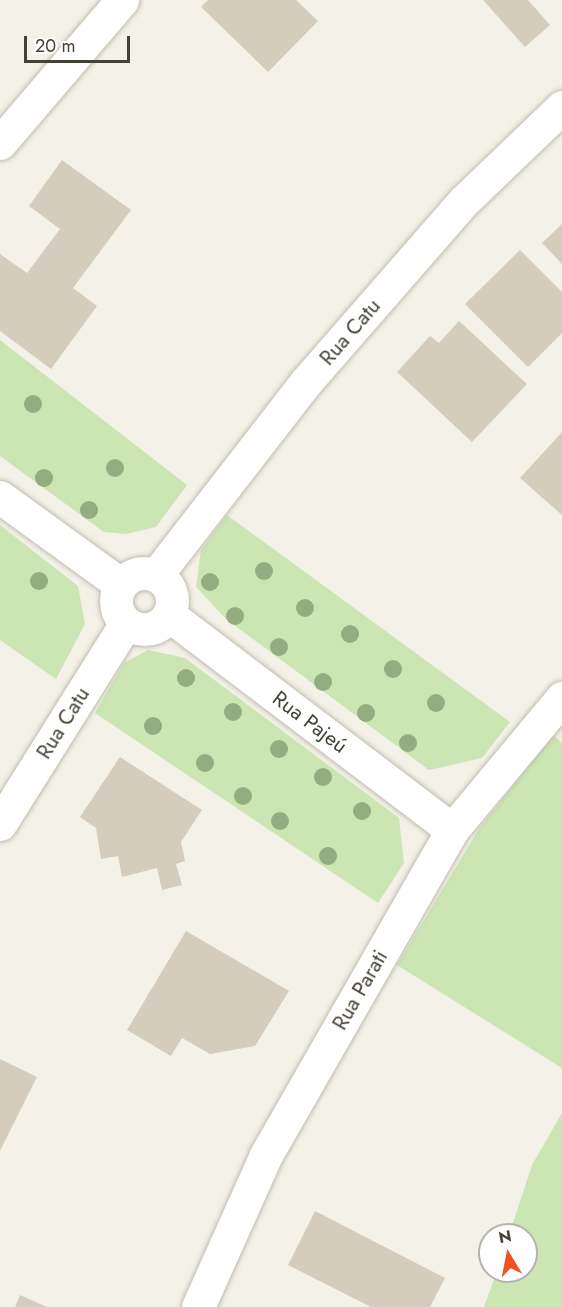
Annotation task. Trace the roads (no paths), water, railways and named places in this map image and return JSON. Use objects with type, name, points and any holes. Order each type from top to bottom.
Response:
[{"type":"street","points":[[0,142],[122,0]]},
{"type":"street","name":"Rua Catu","points":[[157,574],[306,382],[464,201],[562,107]]},
{"type":"street","points":[[0,497],[120,584]]},
{"type":"street","points":[[157,574],[169,585],[173,600],[169,615],[149,629],[126,623],[116,605],[120,584],[131,575],[157,574]]},
{"type":"street","name":"Rua Pajeú","points":[[169,615],[452,830]]},
{"type":"street","name":"Rua Catu","points":[[0,824],[126,623]]},
{"type":"street","name":"Rua Parati","points":[[198,1307],[266,1155],[452,830],[562,698]]}]
